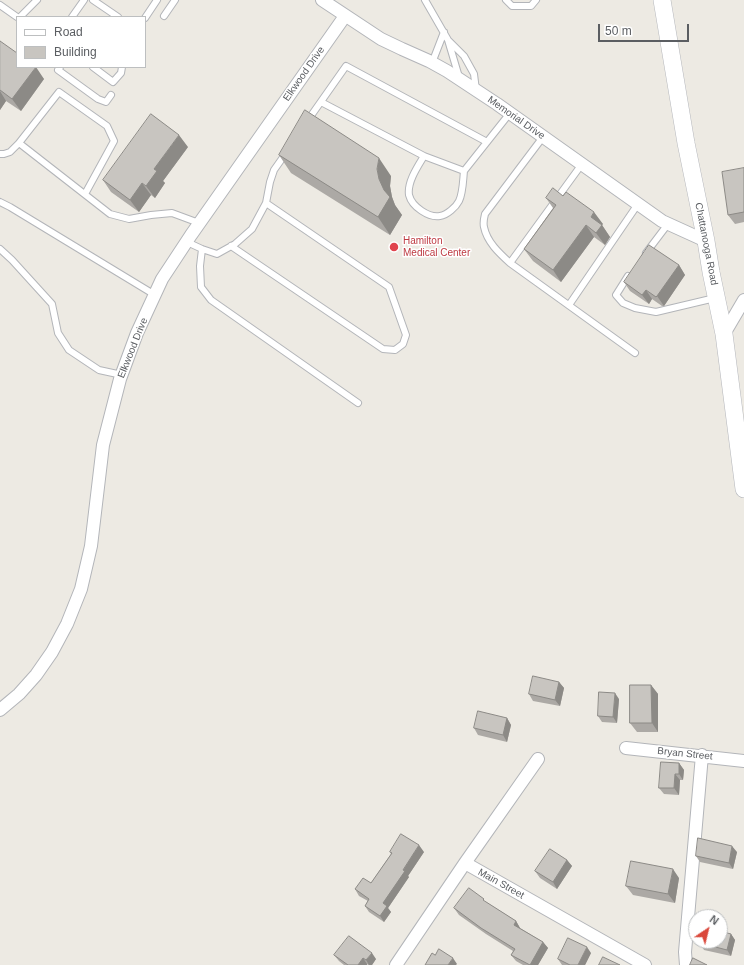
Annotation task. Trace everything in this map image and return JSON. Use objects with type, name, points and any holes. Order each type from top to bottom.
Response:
[{"type":"main road","name":"Chattanooga Road","points":[[662,0],[686,143],[724,334],[744,489]]},
{"type":"street","name":"Memorial Drive","points":[[322,0],[381,39],[432,63],[460,79],[662,221],[706,241]]},
{"type":"street","name":"Elkwood Drive","points":[[0,710],[19,694],[36,675],[52,652],[67,624],[81,589],[91,546],[103,445],[122,375],[137,333],[162,279],[199,223],[345,16]]},
{"type":"street","points":[[724,334],[744,300]]},
{"type":"street","name":"Bryan Street","points":[[626,748],[744,760]]},
{"type":"street","points":[[686,965],[686,944],[702,756]]},
{"type":"street","points":[[396,965],[538,758]]},
{"type":"street","name":"Main Street","points":[[465,863],[645,965]]},
{"type":"lane","points":[[19,16],[37,0]]},
{"type":"lane","points":[[73,16],[84,0]]},
{"type":"lane","points":[[93,0],[117,16]]},
{"type":"lane","points":[[146,16],[157,0]]},
{"type":"lane","points":[[164,16],[175,0]]},
{"type":"lane","points":[[425,0],[448,40],[460,79]]},
{"type":"lane","points":[[506,0],[512,6],[531,6],[536,0]]},
{"type":"lane","points":[[0,5],[16,16]]},
{"type":"lane","points":[[432,63],[444,32]]},
{"type":"lane","points":[[448,40],[464,56],[474,74],[476,90]]},
{"type":"lane","points":[[304,127],[346,66],[487,142]]},
{"type":"lane","points":[[59,68],[58,70],[98,99],[106,102],[111,95]]},
{"type":"lane","points":[[94,68],[114,82],[121,73],[122,68]]},
{"type":"lane","points":[[0,154],[10,152],[19,143],[59,92],[107,126],[114,141],[84,194]]},
{"type":"lane","points":[[321,102],[424,156],[464,171]]},
{"type":"lane","points":[[424,156],[414,172],[410,184],[409,195],[415,205],[428,214],[440,216],[453,209],[459,201],[464,171],[510,113]]},
{"type":"lane","points":[[544,137],[485,214],[483,226],[489,240],[498,252],[510,263],[635,353]]},
{"type":"lane","points":[[19,143],[110,214],[129,219],[172,213],[199,223]]},
{"type":"lane","points":[[187,242],[217,254],[235,244],[252,230],[266,203],[274,170],[291,145]]},
{"type":"lane","points":[[510,263],[582,164]]},
{"type":"lane","points":[[0,202],[155,296]]},
{"type":"lane","points":[[231,246],[384,349],[395,350],[403,344],[406,335],[388,287],[266,203]]},
{"type":"lane","points":[[569,305],[638,204]]},
{"type":"lane","points":[[640,260],[668,224]]},
{"type":"lane","points":[[0,249],[52,304],[58,334],[69,350],[99,370],[122,375]]},
{"type":"lane","points":[[202,249],[200,266],[201,287],[212,300],[358,402]]},
{"type":"lane","points":[[631,272],[616,295],[623,303],[635,308],[656,312],[716,298]]},
{"type":"building","points":[[0,41],[16,52],[16,68],[35,68],[12,99],[0,90]]},
{"type":"building","points":[[305,110],[379,158],[377,169],[379,179],[384,190],[390,197],[378,217],[279,155]]},
{"type":"building","points":[[151,114],[179,135],[154,169],[157,171],[146,186],[142,183],[130,200],[103,180]]},
{"type":"building","points":[[744,168],[744,212],[728,215],[722,172]]},
{"type":"building","points":[[553,188],[563,196],[566,192],[594,212],[591,217],[602,225],[596,233],[586,225],[553,270],[524,249],[556,205],[546,198]]},
{"type":"building","points":[[649,245],[679,265],[656,297],[646,290],[642,295],[624,282]]},
{"type":"building","points":[[533,676],[559,682],[555,700],[529,694]]},
{"type":"building","points":[[630,685],[651,685],[652,723],[630,723]]},
{"type":"building","points":[[599,692],[615,693],[613,717],[598,716]]},
{"type":"building","points":[[478,711],[507,718],[503,735],[474,728]]},
{"type":"building","points":[[661,762],[679,763],[679,774],[675,774],[674,788],[659,788]]},
{"type":"building","points":[[401,834],[419,845],[403,870],[405,871],[383,903],[387,906],[380,916],[365,906],[369,899],[355,889],[363,878],[371,883],[392,853],[390,852]]},
{"type":"building","points":[[698,838],[732,846],[729,863],[696,856]]},
{"type":"building","points":[[550,849],[567,860],[553,882],[535,871]]},
{"type":"building","points":[[631,861],[673,869],[668,894],[626,886]]},
{"type":"building","points":[[469,888],[484,899],[483,900],[516,921],[514,925],[543,942],[530,965],[511,955],[515,949],[481,928],[454,908]]},
{"type":"building","points":[[728,933],[731,934],[728,946]]},
{"type":"building","points":[[349,936],[372,953],[366,960],[363,958],[358,965],[348,965],[334,955]]},
{"type":"building","points":[[568,938],[587,947],[578,965],[570,965],[558,959]]},
{"type":"building","points":[[439,949],[453,958],[448,965],[425,965],[432,953],[435,955]]},
{"type":"building","points":[[603,957],[620,965],[599,965]]},
{"type":"building","points":[[693,958],[707,965],[690,965]]},
{"type":"place","name":"Hamilton Medical Center","points":[[394,247]]}]
